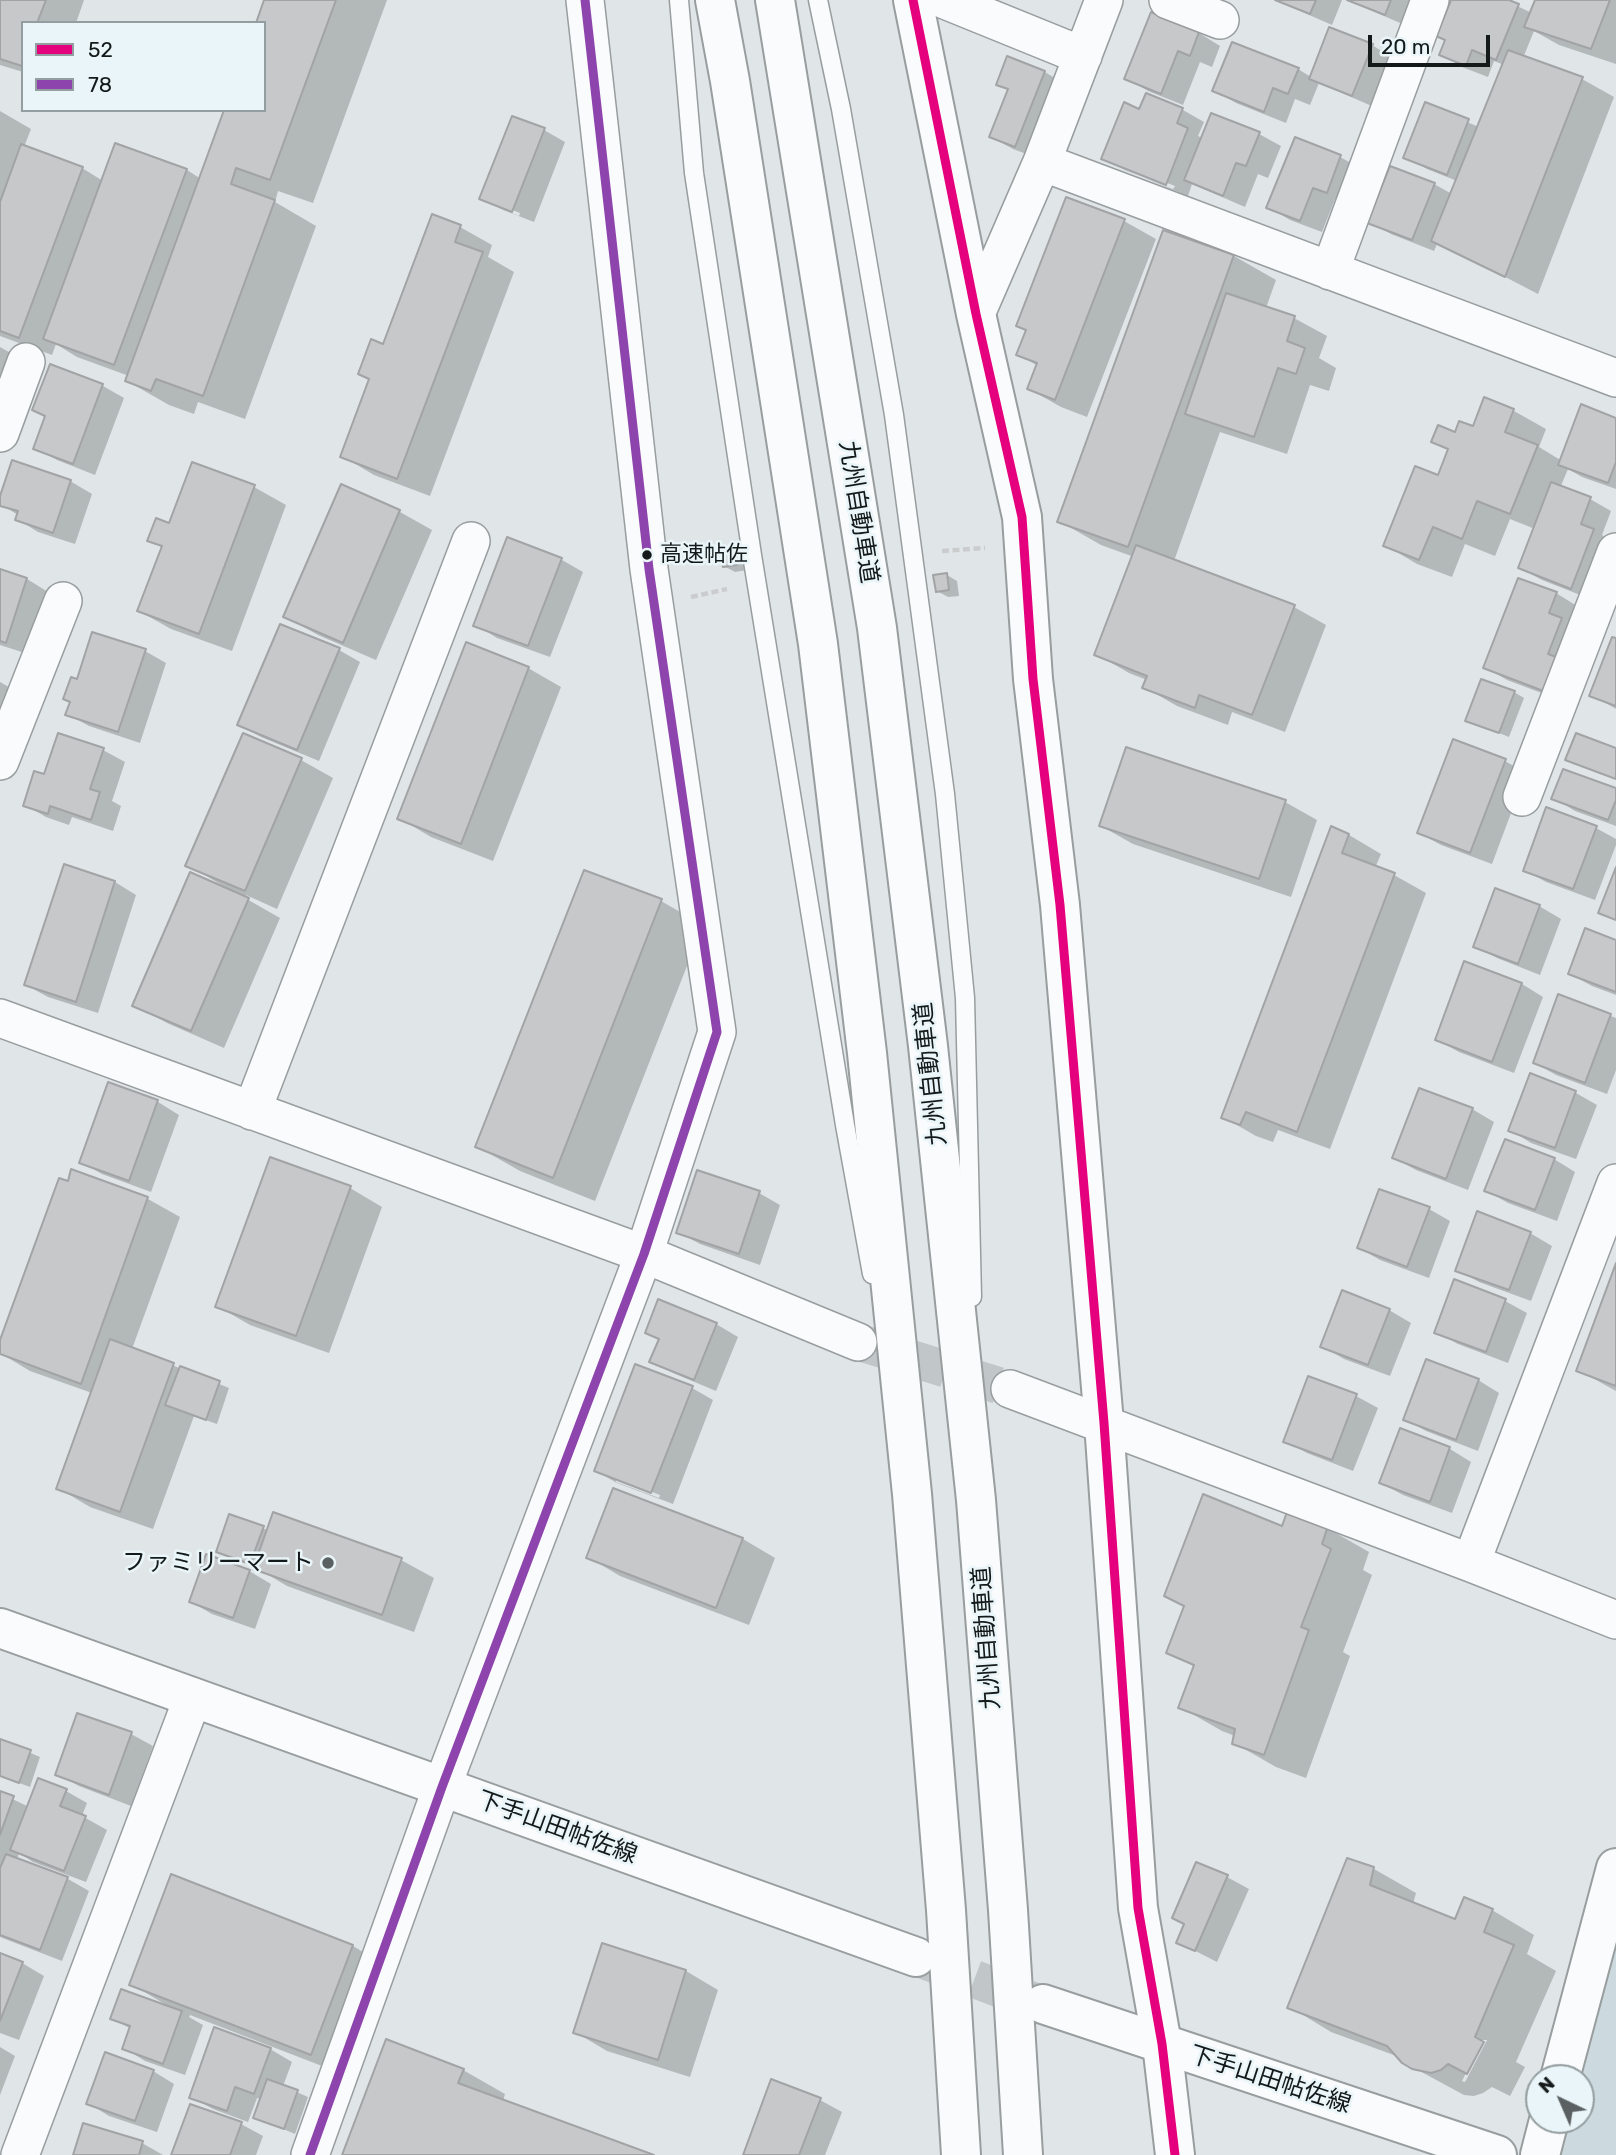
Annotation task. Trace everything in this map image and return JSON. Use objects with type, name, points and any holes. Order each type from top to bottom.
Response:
[{"type":"main road","points":[[715,0],[818,644],[867,1053],[912,1494],[946,1910],[961,2155]]},
{"type":"main road","name":"九州自動車道","points":[[775,0],[877,628],[928,1046],[976,1500],[1008,1910],[1023,2155]]},
{"type":"main road","points":[[913,0],[976,314],[1022,517],[1033,679],[1060,905],[1104,1423],[1138,1908],[1162,2044],[1175,2155]]},
{"type":"main road","name":"下手山田帖佐線","points":[[0,1628],[916,1957]]},
{"type":"main road","points":[[1564,2064],[1616,1868]]},
{"type":"main road","name":"下手山田帖佐線","points":[[1043,2004],[1497,2155]]},
{"type":"main road","points":[[1540,2155],[1545,2134]]},
{"type":"street","points":[[310,2155],[442,1787],[644,1254],[718,1032],[649,569],[585,0]]},
{"type":"street","points":[[945,0],[1083,56]]},
{"type":"street","points":[[976,314],[1042,162],[1104,0]]},
{"type":"street","points":[[1168,0],[1220,20]]},
{"type":"street","points":[[1330,271],[1430,0]]},
{"type":"street","points":[[1042,162],[1616,379]]},
{"type":"street","points":[[0,433],[26,362]]},
{"type":"street","points":[[252,1111],[471,541]]},
{"type":"street","points":[[1522,797],[1616,552]]},
{"type":"street","points":[[0,761],[63,601]]},
{"type":"street","points":[[0,1018],[644,1254],[858,1342]]},
{"type":"street","points":[[1471,1563],[1616,1183]]},
{"type":"street","points":[[1010,1389],[1616,1620]]},
{"type":"street","points":[[20,2155],[193,1697]]},
{"type":"lane","points":[[679,0],[694,173],[752,555],[845,1125],[912,1494]]},
{"type":"lane","points":[[818,0],[841,109],[894,415],[945,794],[965,998],[976,1500]]},
{"type":"path","points":[[947,551],[998,547]]},
{"type":"path","points":[[682,599],[725,590]]},
{"type":"shaded area","points":[[1616,1868],[1616,2155],[1540,2155],[1545,2134],[1595,2134],[1595,2064],[1564,2064]]},
{"type":"building","points":[[0,0],[46,0],[38,21],[21,21],[21,66],[0,59]]},
{"type":"building","points":[[264,0],[336,0],[270,180],[236,168],[231,184],[275,200],[203,396],[156,379],[151,391],[125,381],[223,112],[266,112],[266,21],[257,21]]},
{"type":"building","points":[[1275,0],[1316,0],[1310,14]]},
{"type":"building","points":[[1347,0],[1391,0],[1385,15]]},
{"type":"building","points":[[1451,0],[1509,0],[1519,4],[1496,60],[1472,50],[1466,66],[1439,55],[1445,40],[1436,36]]},
{"type":"building","points":[[1535,0],[1610,0],[1591,49],[1524,27]]},
{"type":"building","points":[[1151,12],[1199,32],[1190,56],[1178,51],[1161,94],[1124,79]]},
{"type":"building","points":[[1329,27],[1373,44],[1352,96],[1309,79]]},
{"type":"building","points":[[1232,42],[1299,68],[1288,94],[1273,88],[1264,112],[1212,91]]},
{"type":"building","points":[[1508,50],[1583,77],[1505,277],[1431,241]]},
{"type":"building","points":[[1007,56],[1045,71],[1015,147],[989,137],[1008,89],[996,85]]},
{"type":"building","points":[[1146,93],[1183,108],[1177,123],[1188,128],[1166,185],[1101,159],[1124,102],[1139,109]]},
{"type":"building","points":[[1425,102],[1469,119],[1447,175],[1403,158]]},
{"type":"building","points":[[1211,113],[1260,132],[1246,166],[1236,163],[1223,196],[1184,180]]},
{"type":"building","points":[[512,116],[545,128],[512,212],[479,199]]},
{"type":"building","points":[[1295,137],[1341,155],[1327,193],[1313,188],[1300,221],[1266,208]]},
{"type":"building","points":[[115,143],[187,169],[114,365],[43,339]]},
{"type":"building","points":[[21,144],[83,167],[19,338],[0,331],[0,202]]},
{"type":"building","points":[[1390,166],[1435,183],[1412,240],[1367,223]]},
{"type":"building","points":[[1066,197],[1125,219],[1055,400],[1027,389],[1037,363],[1016,355],[1026,330],[1016,326]]},
{"type":"building","points":[[432,214],[461,225],[455,242],[483,252],[397,479],[340,457],[369,379],[358,374],[371,339],[383,344]]},
{"type":"building","points":[[1163,230],[1234,255],[1128,547],[1057,522]]},
{"type":"building","points":[[1226,293],[1295,316],[1287,341],[1305,348],[1296,374],[1278,368],[1254,437],[1185,414]]},
{"type":"building","points":[[50,364],[103,384],[73,464],[33,449],[45,416],[32,410]]},
{"type":"building","points":[[1484,397],[1514,409],[1505,432],[1538,445],[1510,514],[1477,501],[1462,539],[1433,527],[1419,560],[1383,546],[1415,466],[1438,475],[1448,449],[1431,442],[1438,425],[1455,432],[1459,421],[1473,426]]},
{"type":"building","points":[[1581,404],[1616,418],[1616,462],[1608,483],[1558,465]]},
{"type":"building","points":[[12,460],[71,480],[53,533],[15,520],[18,511],[0,506],[0,496]]},
{"type":"building","points":[[192,462],[255,485],[199,634],[137,611],[162,546],[147,541],[156,518],[169,523]]},
{"type":"building","points":[[1551,482],[1591,497],[1581,524],[1594,529],[1571,589],[1518,568]]},
{"type":"building","points":[[341,484],[400,510],[343,643],[283,617]]},
{"type":"building","points":[[507,537],[562,558],[528,646],[473,626]]},
{"type":"building","points":[[1136,545],[1295,605],[1252,715],[1199,695],[1195,708],[1142,688],[1147,676],[1094,655]]},
{"type":"building","points":[[734,547],[737,565],[723,567],[720,550]]},
{"type":"building","points":[[0,569],[27,578],[6,643],[0,641]]},
{"type":"building","points":[[947,573],[949,590],[936,592],[933,575]]},
{"type":"building","points":[[1518,578],[1557,592],[1549,613],[1562,618],[1548,654],[1559,658],[1546,692],[1483,668]]},
{"type":"building","points":[[280,624],[340,648],[297,750],[237,725]]},
{"type":"building","points":[[92,632],[146,649],[118,732],[65,715],[70,702],[63,699],[71,677],[77,679]]},
{"type":"building","points":[[1612,637],[1616,638],[1616,706],[1589,696]]},
{"type":"building","points":[[466,642],[529,667],[461,844],[397,819]]},
{"type":"building","points":[[1481,679],[1515,691],[1499,733],[1465,721]]},
{"type":"building","points":[[58,733],[104,748],[90,789],[100,792],[91,820],[50,806],[48,814],[23,806],[34,771],[44,774]]},
{"type":"building","points":[[243,733],[302,758],[245,891],[185,866]]},
{"type":"building","points":[[1576,733],[1616,748],[1616,779],[1565,760]]},
{"type":"building","points":[[1453,739],[1506,759],[1470,853],[1417,833]]},
{"type":"building","points":[[1126,747],[1286,800],[1259,879],[1099,826]]},
{"type":"building","points":[[1563,769],[1616,788],[1616,800],[1608,820],[1551,799]]},
{"type":"building","points":[[1546,807],[1597,826],[1573,889],[1523,871]]},
{"type":"building","points":[[1331,826],[1349,834],[1342,853],[1395,873],[1297,1132],[1246,1112],[1240,1125],[1221,1118]]},
{"type":"building","points":[[64,864],[115,881],[76,1002],[24,985]]},
{"type":"building","points":[[1616,867],[1616,920],[1598,913]]},
{"type":"building","points":[[584,870],[662,899],[553,1178],[475,1147]]},
{"type":"building","points":[[190,872],[249,898],[191,1031],[132,1006]]},
{"type":"building","points":[[1495,888],[1540,905],[1518,964],[1473,947]]},
{"type":"building","points":[[1585,928],[1616,940],[1616,992],[1568,974]]},
{"type":"building","points":[[1464,961],[1522,983],[1492,1062],[1435,1040]]},
{"type":"building","points":[[1558,994],[1611,1014],[1585,1083],[1533,1063]]},
{"type":"building","points":[[1530,1073],[1576,1091],[1555,1148],[1508,1131]]},
{"type":"building","points":[[108,1082],[158,1100],[129,1181],[79,1163]]},
{"type":"building","points":[[1419,1088],[1473,1108],[1446,1179],[1392,1158]]},
{"type":"building","points":[[1505,1139],[1555,1158],[1535,1210],[1484,1191]]},
{"type":"building","points":[[270,1157],[351,1186],[296,1336],[215,1307]]},
{"type":"building","points":[[71,1169],[148,1197],[81,1384],[0,1354],[0,1340],[59,1178],[68,1181]]},
{"type":"building","points":[[697,1170],[760,1191],[739,1254],[676,1233]]},
{"type":"building","points":[[1379,1189],[1430,1207],[1407,1267],[1357,1248]]},
{"type":"building","points":[[1477,1211],[1531,1232],[1509,1290],[1455,1271]]},
{"type":"building","points":[[1616,1263],[1616,1386],[1576,1371]]},
{"type":"building","points":[[1454,1279],[1506,1299],[1486,1352],[1434,1333]]},
{"type":"building","points":[[1342,1290],[1390,1309],[1368,1365],[1320,1347]]},
{"type":"building","points":[[658,1299],[717,1323],[694,1380],[649,1362],[659,1339],[645,1333]]},
{"type":"building","points":[[110,1339],[174,1363],[120,1512],[56,1489]]},
{"type":"building","points":[[1426,1359],[1479,1379],[1456,1440],[1403,1420]]},
{"type":"building","points":[[635,1364],[693,1386],[651,1493],[594,1471]]},
{"type":"building","points":[[180,1366],[220,1381],[206,1420],[165,1405]]},
{"type":"building","points":[[1308,1376],[1357,1394],[1332,1460],[1283,1442]]},
{"type":"building","points":[[1400,1428],[1450,1447],[1430,1502],[1379,1483]]},
{"type":"building","points":[[613,1488],[743,1538],[716,1608],[586,1558]]},
{"type":"building","points":[[1203,1494],[1282,1526],[1288,1509],[1328,1526],[1322,1544],[1331,1549],[1301,1627],[1309,1630],[1264,1755],[1232,1744],[1235,1729],[1178,1708],[1194,1665],[1166,1653],[1184,1606],[1164,1596]]},
{"type":"building","name":"ファミリーマート","points":[[273,1512],[402,1558],[382,1615],[253,1569]]},
{"type":"building","points":[[229,1514],[264,1526],[250,1564],[216,1552]]},
{"type":"building","points":[[206,1554],[250,1570],[233,1618],[189,1602]]},
{"type":"building","points":[[77,1713],[132,1732],[109,1795],[55,1775]]},
{"type":"building","points":[[0,1739],[31,1750],[19,1783],[0,1776]]},
{"type":"building","points":[[38,1778],[67,1789],[60,1806],[86,1816],[64,1871],[10,1850]]},
{"type":"building","points":[[0,1791],[14,1796],[0,1835]]},
{"type":"building","points":[[6,1854],[68,1877],[40,1950],[0,1935],[0,1868]]},
{"type":"building","points":[[1347,1858],[1374,1867],[1370,1885],[1455,1919],[1464,1897],[1493,1909],[1484,1932],[1514,1945],[1475,2037],[1484,2042],[1467,2074],[1448,2064],[1431,2073],[1412,2069],[1402,2063],[1387,2046],[1287,2008]]},
{"type":"building","points":[[1196,1862],[1228,1875],[1195,1951],[1176,1943],[1184,1924],[1172,1918]]},
{"type":"building","points":[[171,1874],[353,1945],[311,2055],[129,1985]]},
{"type":"building","points":[[602,1943],[686,1970],[658,2060],[573,2033]]},
{"type":"building","points":[[0,1953],[23,1962],[0,2021]]},
{"type":"building","points":[[121,1989],[182,2011],[163,2064],[122,2049],[130,2026],[110,2019]]},
{"type":"building","points":[[214,2027],[271,2048],[254,2094],[235,2087],[227,2111],[189,2098]]},
{"type":"building","points":[[386,2039],[464,2069],[458,2083],[654,2155],[342,2155]]},
{"type":"building","points":[[105,2052],[154,2070],[135,2121],[86,2104]]},
{"type":"building","points":[[267,2079],[298,2090],[284,2129],[253,2118]]},
{"type":"building","points":[[771,2079],[821,2098],[799,2155],[743,2155]]},
{"type":"building","points":[[190,2104],[242,2122],[230,2155],[171,2155]]},
{"type":"building","points":[[83,2123],[143,2141],[139,2155],[73,2155]]},
{"type":"tunnel","points":[[858,1342],[1010,1389]]},
{"type":"tunnel","points":[[921,1959],[1041,2004]]},
{"type":"transit line","name":"78","points":[[310,2155],[442,1787],[644,1254],[717,1032],[649,569],[585,0]]},
{"type":"transit line","name":"52","points":[[913,0],[976,314],[1022,517],[1033,679],[1060,905],[1104,1423],[1138,1908],[1162,2044],[1175,2155]]},
{"type":"place","name":"高速帖佐","points":[[647,555]]},
{"type":"place","name":"ファミリーマート","points":[[328,1563]]}]
